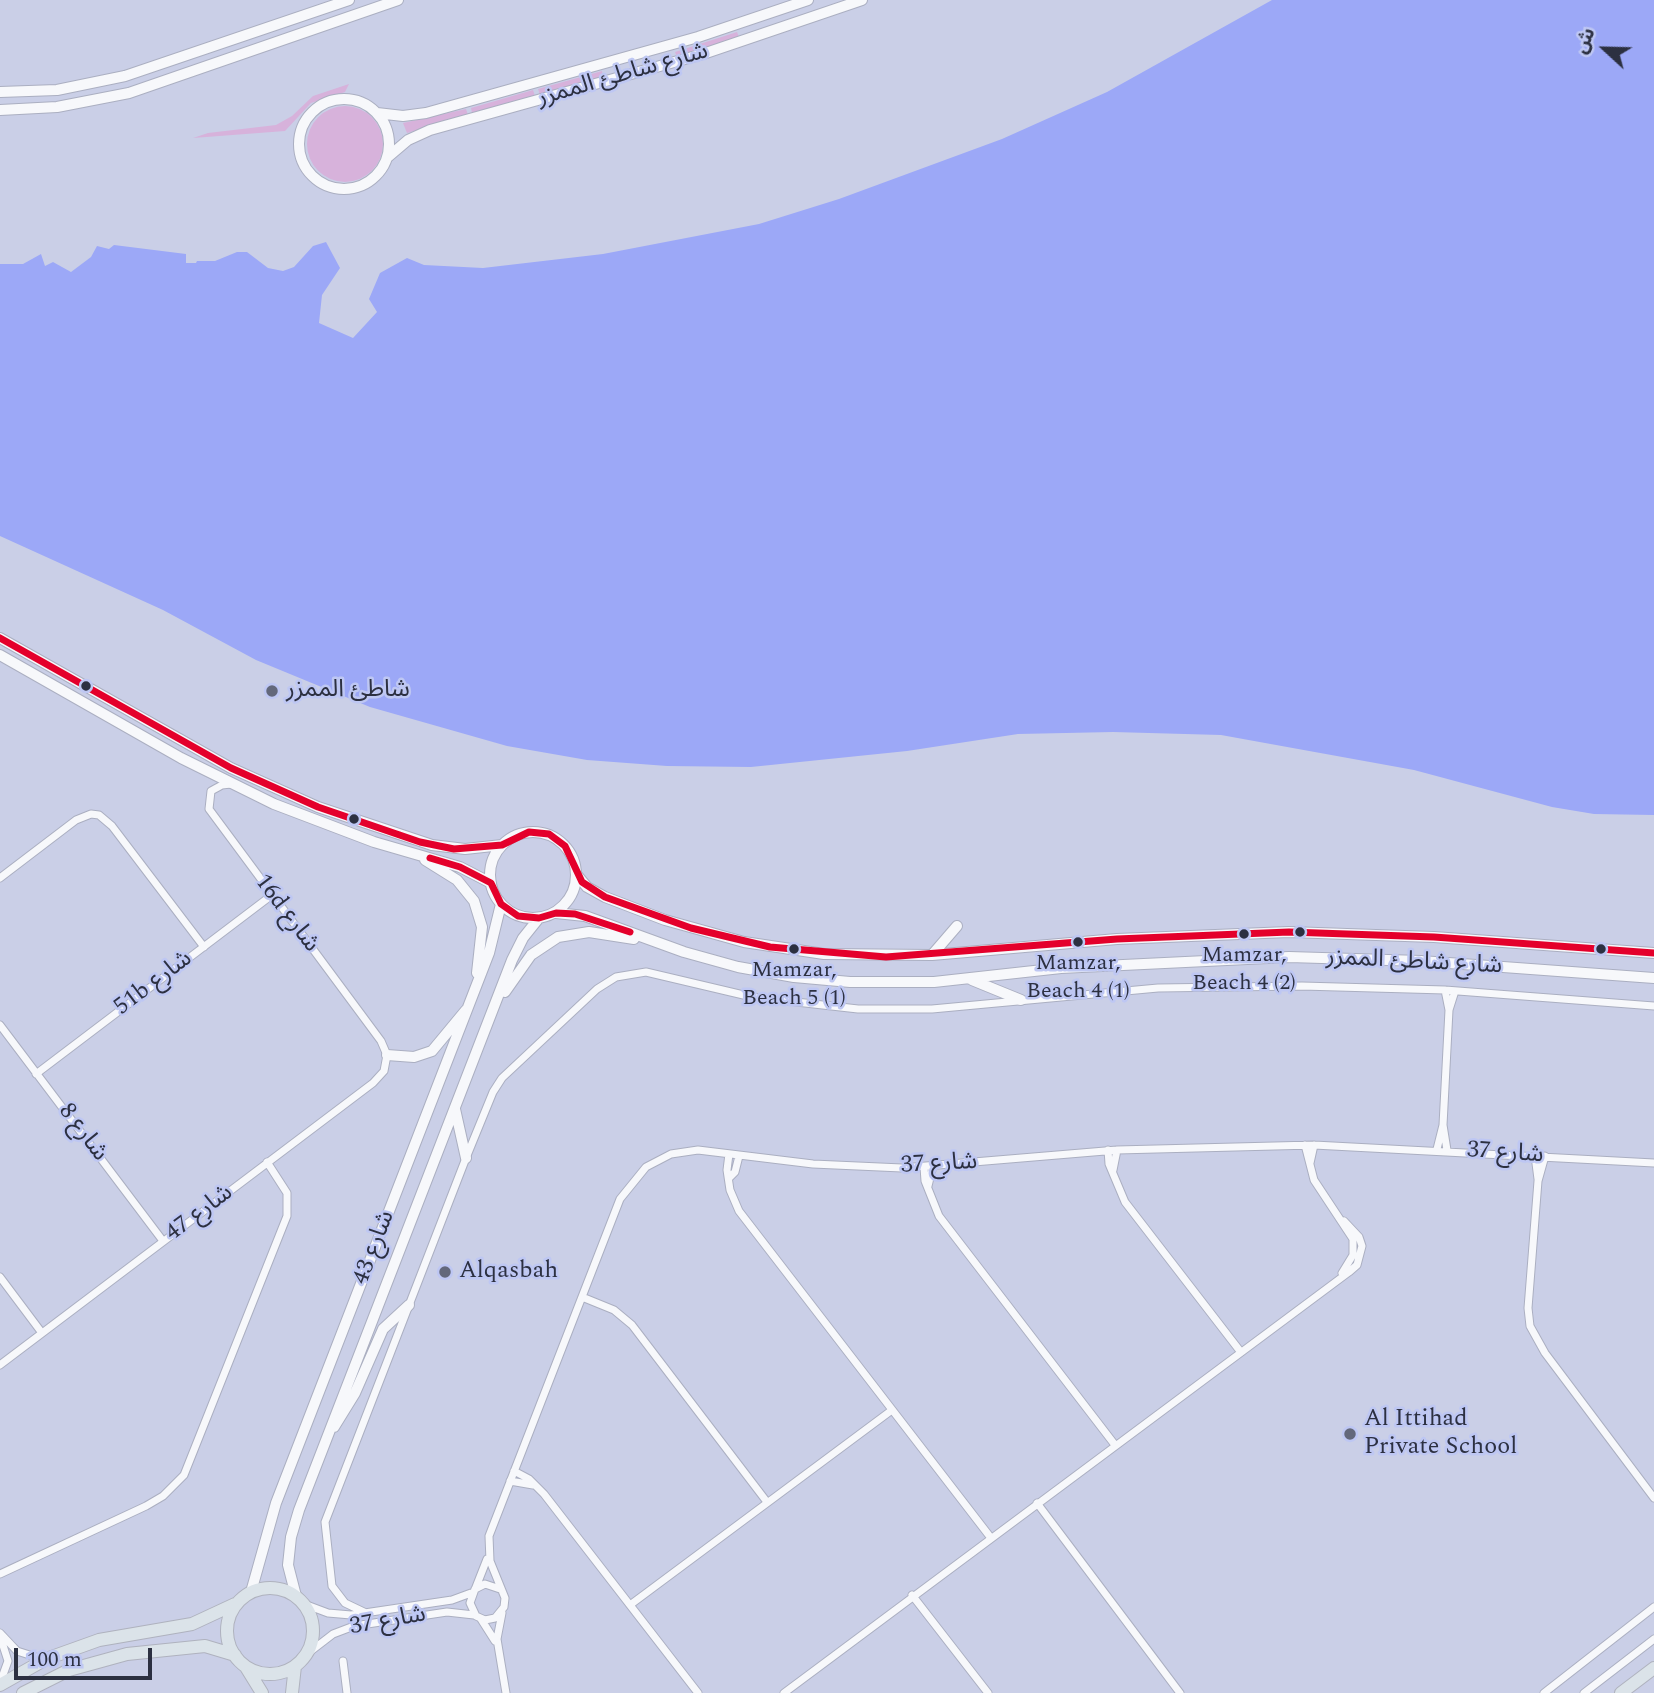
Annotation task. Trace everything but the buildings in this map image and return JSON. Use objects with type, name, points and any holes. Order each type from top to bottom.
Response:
[{"type":"main road","points":[[0,92],[57,90],[125,76],[349,0]]},
{"type":"main road","points":[[0,110],[57,107],[129,93],[398,0]]},
{"type":"main road","name":"شارع شاطئ الممزر","points":[[377,113],[403,116],[426,113],[698,37],[808,0]]},
{"type":"main road","name":"شارع شاطئ الممزر","points":[[388,156],[408,140],[430,130],[703,54],[862,0]]},
{"type":"main road","points":[[327,6],[335,10],[334,23]]},
{"type":"main road","points":[[353,99],[377,113],[388,133],[388,156],[374,179],[350,190],[324,186],[313,178],[300,159],[301,129],[314,110],[326,102],[353,99]]},
{"type":"main road","points":[[0,638],[231,768],[318,807],[432,845],[465,849],[502,845],[529,832],[549,834],[565,846],[576,873],[569,899],[556,913],[539,918],[518,916],[501,904],[491,883],[491,864],[502,845]]},
{"type":"main road","points":[[0,655],[181,758],[233,784],[314,820],[460,867],[491,883]]},
{"type":"main road","points":[[387,1055],[414,1057],[432,1051],[470,1003],[482,936],[477,909],[459,882],[417,855]]},
{"type":"main road","name":"شارع شاطئ الممزر","points":[[576,873],[595,892],[627,906],[744,942],[837,955],[932,955],[1117,939],[1289,932],[1445,938],[1654,953]]},
{"type":"main road","name":"شارع 43","points":[[251,1592],[276,1503],[494,942],[501,904]]},
{"type":"main road","name":"شارع شاطئ الممزر","points":[[556,913],[585,916],[657,943],[738,967],[803,978],[873,983],[969,979],[1061,968],[1278,957],[1421,961],[1654,978]]},
{"type":"main road","name":"شارع 43","points":[[300,1600],[288,1565],[290,1537],[327,1434],[492,1012],[523,938],[539,918]]},
{"type":"main road","points":[[932,955],[957,926]]},
{"type":"main road","points":[[492,1012],[531,955],[558,937],[589,932],[657,943]]},
{"type":"main road","points":[[969,979],[1021,1000]]},
{"type":"main road","points":[[455,1109],[466,1158]]},
{"type":"main road","points":[[327,1434],[347,1408],[383,1329],[409,1305]]},
{"type":"main road","points":[[0,1684],[46,1659],[125,1634],[192,1624],[238,1602],[251,1592],[270,1588],[300,1600],[314,1629],[307,1654],[295,1666],[268,1674],[246,1667]]},
{"type":"main road","points":[[234,1655],[227,1628],[238,1602]]},
{"type":"main road","points":[[23,1693],[69,1670],[136,1652],[205,1646],[234,1655],[246,1667],[262,1693]]},
{"type":"main road","points":[[292,1693],[295,1666]]},
{"type":"main road","points":[[1625,1691],[1654,1668]]},
{"type":"street","points":[[0,663],[12,661]]},
{"type":"street","name":"16d شارع","points":[[233,784],[222,785],[211,791],[209,809],[381,1041],[387,1055]]},
{"type":"street","points":[[0,878],[76,820],[83,816],[99,815],[112,825],[204,947]]},
{"type":"street","name":"51b شارع","points":[[36,1074],[272,895]]},
{"type":"street","points":[[366,1613],[345,1603],[332,1586],[325,1522],[466,1158],[493,1092],[502,1078],[597,989],[623,974],[646,972],[752,997],[835,1008],[932,1009],[1210,986],[1341,986],[1445,990],[1654,1006]]},
{"type":"street","points":[[1437,1149],[1443,1125],[1449,1010],[1445,990]]},
{"type":"street","points":[[1449,1010],[1455,991]]},
{"type":"street","name":"شارع 8","points":[[0,1026],[163,1241]]},
{"type":"street","name":"شارع 47","points":[[0,1366],[380,1078],[387,1055]]},
{"type":"street","points":[[1443,1125],[1447,1150]]},
{"type":"street","points":[[784,1693],[912,1595],[1349,1272],[1362,1256],[1359,1237],[1318,1188],[1305,1144]]},
{"type":"street","points":[[1310,1163],[1314,1144]]},
{"type":"street","name":"شارع 37","points":[[500,1589],[492,1571],[489,1536],[620,1199],[646,1167],[671,1154],[698,1150],[845,1166],[924,1167],[1108,1150],[1314,1144],[1654,1163]]},
{"type":"street","points":[[1108,1150],[1112,1170],[1125,1202],[1240,1351]]},
{"type":"street","points":[[1112,1170],[1117,1150]]},
{"type":"street","points":[[729,1154],[732,1197],[739,1211],[991,1538]]},
{"type":"street","points":[[730,1177],[735,1172],[739,1156]]},
{"type":"street","points":[[1535,1156],[1538,1179],[1528,1308],[1534,1336],[1654,1498]]},
{"type":"street","points":[[1538,1179],[1545,1156]]},
{"type":"street","points":[[0,1574],[146,1506],[163,1496],[184,1475],[287,1216],[287,1194],[267,1162]]},
{"type":"street","points":[[928,1186],[933,1166]]},
{"type":"street","points":[[924,1167],[939,1216],[1115,1445]]},
{"type":"street","points":[[0,1277],[42,1333]]},
{"type":"street","points":[[582,1297],[614,1310],[632,1325],[767,1502]]},
{"type":"street","points":[[631,1605],[892,1410]]},
{"type":"street","points":[[514,1471],[529,1479],[550,1501],[698,1693]]},
{"type":"street","points":[[510,1481],[533,1485]]},
{"type":"street","points":[[1037,1503],[1180,1693]]},
{"type":"street","name":"شارع 37","points":[[300,1600],[339,1615],[452,1600],[474,1591],[489,1551]]},
{"type":"street","points":[[498,1648],[470,1608],[474,1591],[485,1584],[500,1589],[505,1603],[497,1630],[506,1693]]},
{"type":"street","points":[[912,1595],[988,1693]]},
{"type":"street","points":[[1545,1693],[1654,1607]]},
{"type":"street","name":"شارع 37","points":[[307,1654],[333,1634],[354,1626],[447,1612],[478,1617]]},
{"type":"street","points":[[478,1617],[495,1618],[502,1612]]},
{"type":"street","points":[[0,1634],[22,1655],[46,1659]]},
{"type":"street","points":[[0,1634],[8,1661],[0,1684]]},
{"type":"street","points":[[1584,1693],[1654,1639]]},
{"type":"street","points":[[343,1661],[347,1693]]},
{"type":"shaded area","points":[[737,32],[739,37],[677,57],[675,52]]},
{"type":"shaded area","points":[[602,71],[603,77],[540,95],[538,89]]},
{"type":"shaded area","points":[[349,84],[345,92],[311,103],[285,131],[193,138],[208,133],[276,125],[292,116],[313,96]]},
{"type":"shaded area","points":[[533,90],[535,96],[472,113],[471,108]]},
{"type":"shaded area","points":[[345,106],[359,109],[372,117],[380,130],[383,144],[380,158],[372,171],[359,179],[345,182],[331,179],[318,171],[310,158],[307,144],[310,130],[318,117],[331,109]]},
{"type":"shaded area","points":[[466,109],[468,115],[407,133],[403,123]]},
{"type":"water","points":[[1272,0],[1654,0],[1654,815],[1594,814],[1552,807],[1414,770],[1221,735],[1113,732],[1018,734],[907,751],[751,767],[667,766],[587,760],[507,746],[370,707],[256,660],[163,610],[0,536],[0,264],[23,264],[41,254],[45,266],[53,262],[71,272],[91,257],[97,246],[109,249],[114,245],[186,254],[186,263],[215,261],[237,252],[247,252],[268,268],[283,271],[294,267],[313,246],[326,242],[340,268],[322,295],[319,323],[353,338],[377,312],[369,299],[380,273],[407,258],[424,265],[483,268],[603,254],[759,224],[839,199],[1002,139],[1107,92]]},
{"type":"transit line","points":[[0,638],[231,768],[318,807],[420,842],[454,849],[502,845],[529,832],[549,834],[565,846],[582,882],[605,897],[691,928],[770,947],[886,957],[1117,939],[1289,932],[1434,937],[1654,953]]},
{"type":"transit line","points":[[430,858],[460,867],[491,883],[501,904],[518,916],[539,918],[556,913],[575,914],[630,932]]},
{"type":"place","name":"شاطئ الممزر","points":[[272,691]]},
{"type":"place","name":"Mamzar, Beach 4 (2)","points":[[1244,934]]},
{"type":"place","name":"Mamzar, Beach 4 (1)","points":[[1078,942]]},
{"type":"place","name":"Mamzar, Beach 5 (1)","points":[[794,949]]},
{"type":"place","name":"Alqasbah","points":[[445,1272]]},
{"type":"place","name":"Al Ittihad Private School","points":[[1350,1434]]}]
